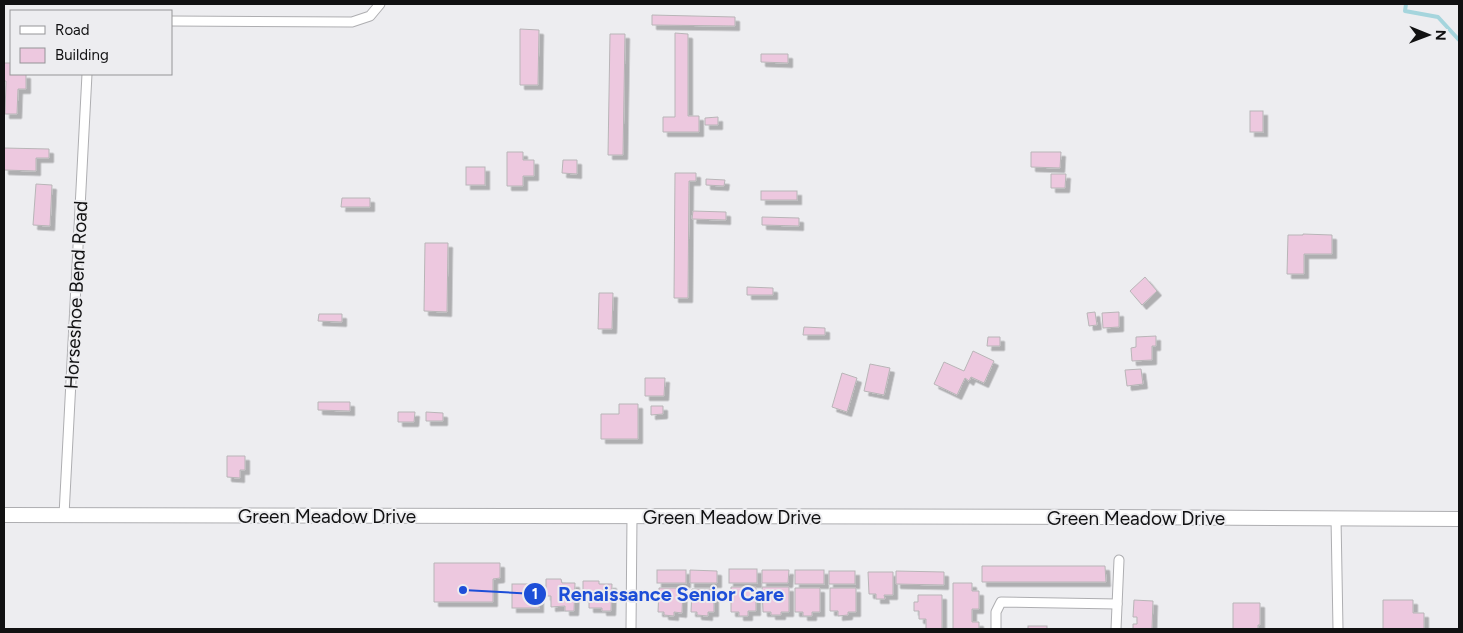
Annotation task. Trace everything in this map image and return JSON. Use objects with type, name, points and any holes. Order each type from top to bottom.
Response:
[{"type":"main road","name":"Green Meadow Drive","points":[[4,515],[1459,519]]},
{"type":"street","points":[[172,21],[352,22],[370,16],[380,4]]},
{"type":"street","name":"Horseshoe Bend Road","points":[[64,515],[87,75]]},
{"type":"street","points":[[630,629],[632,517]]},
{"type":"street","points":[[1336,518],[1338,629]]},
{"type":"street","points":[[1116,629],[1119,560]]},
{"type":"street","points":[[996,629],[996,612],[1001,602],[1117,604]]},
{"type":"building","points":[[652,15],[735,17],[735,26],[652,25]]},
{"type":"building","points":[[520,29],[539,30],[538,85],[520,85]]},
{"type":"building","points":[[675,33],[688,34],[688,116],[699,116],[699,132],[663,132],[663,117],[675,117]]},
{"type":"building","points":[[610,34],[625,34],[623,155],[608,155]]},
{"type":"building","points":[[761,54],[788,54],[788,63],[761,62]]},
{"type":"building","points":[[4,63],[10,63],[10,75],[26,75],[26,89],[18,89],[17,114],[5,114],[6,81],[4,81]]},
{"type":"building","points":[[1250,111],[1263,111],[1263,132],[1250,132]]},
{"type":"building","points":[[718,117],[718,125],[705,125],[705,118]]},
{"type":"building","points":[[4,148],[49,149],[49,158],[36,158],[36,171],[4,170]]},
{"type":"building","points":[[507,152],[523,152],[523,160],[534,160],[534,176],[523,176],[523,186],[507,186]]},
{"type":"building","points":[[1031,152],[1061,152],[1060,168],[1031,167]]},
{"type":"building","points":[[563,160],[577,160],[577,174],[562,173]]},
{"type":"building","points":[[466,167],[485,167],[485,185],[466,185]]},
{"type":"building","points":[[675,173],[696,173],[696,181],[689,181],[688,298],[674,298]]},
{"type":"building","points":[[1051,174],[1066,174],[1065,188],[1051,188]]},
{"type":"building","points":[[706,179],[725,180],[724,186],[706,185]]},
{"type":"building","points":[[36,184],[52,185],[50,226],[33,225]]},
{"type":"building","points":[[761,191],[797,191],[797,200],[761,200]]},
{"type":"building","points":[[342,198],[370,198],[370,207],[341,207]]},
{"type":"building","points":[[693,211],[726,212],[726,220],[692,219]]},
{"type":"building","points":[[762,217],[799,218],[799,226],[762,225]]},
{"type":"building","points":[[1288,235],[1332,235],[1332,254],[1304,254],[1304,274],[1287,274]]},
{"type":"building","points":[[425,243],[448,243],[447,312],[424,311]]},
{"type":"building","points":[[1145,277],[1157,291],[1142,305],[1130,291]]},
{"type":"building","points":[[747,287],[773,288],[773,295],[747,295]]},
{"type":"building","points":[[599,293],[613,293],[612,329],[598,329]]},
{"type":"building","points":[[1095,312],[1097,325],[1089,326],[1087,313]]},
{"type":"building","points":[[1119,312],[1119,327],[1103,328],[1102,313]]},
{"type":"building","points":[[319,314],[342,314],[342,322],[318,321]]},
{"type":"building","points":[[804,327],[825,328],[825,335],[803,335]]},
{"type":"building","points":[[1156,336],[1156,346],[1152,346],[1152,360],[1132,361],[1131,348],[1136,347],[1136,337]]},
{"type":"building","points":[[988,337],[1000,337],[1000,346],[987,346]]},
{"type":"building","points":[[973,351],[994,361],[984,383],[971,377],[969,381],[965,378],[957,395],[934,384],[944,362],[964,371]]},
{"type":"building","points":[[870,364],[890,368],[884,395],[864,391]]},
{"type":"building","points":[[1141,369],[1143,384],[1127,386],[1125,370]]},
{"type":"building","points":[[842,373],[857,378],[847,412],[832,407]]},
{"type":"building","points":[[645,378],[665,378],[664,396],[645,396]]},
{"type":"building","points":[[318,402],[350,402],[350,411],[318,410]]},
{"type":"building","points":[[619,404],[638,404],[638,439],[601,439],[601,414],[619,414]]},
{"type":"building","points":[[651,406],[663,406],[663,414],[651,415]]},
{"type":"building","points":[[398,412],[415,412],[414,422],[398,422]]},
{"type":"building","points":[[426,412],[443,413],[443,421],[426,421]]},
{"type":"building","points":[[227,456],[245,456],[245,470],[240,470],[240,478],[227,477]]},
{"type":"building","points":[[434,563],[500,563],[500,578],[493,579],[493,602],[434,602]]},
{"type":"building","points":[[982,566],[1105,566],[1106,582],[982,582]]},
{"type":"building","points":[[729,569],[757,569],[757,583],[729,583]]},
{"type":"building","points":[[657,570],[686,570],[686,583],[657,583]]},
{"type":"building","points":[[690,570],[717,571],[717,583],[690,583]]},
{"type":"building","points":[[762,570],[789,570],[788,583],[762,583]]},
{"type":"building","points":[[795,570],[824,570],[824,584],[795,584]]},
{"type":"building","points":[[829,571],[855,571],[855,584],[829,584]]},
{"type":"building","points":[[896,571],[944,572],[944,585],[896,584]]},
{"type":"building","points":[[868,572],[893,572],[893,595],[884,595],[885,599],[876,599],[876,594],[869,594]]},
{"type":"building","points":[[546,579],[561,579],[562,583],[575,583],[574,611],[565,611],[565,606],[551,607],[551,596],[546,596]]},
{"type":"building","points":[[583,581],[599,581],[599,584],[612,584],[611,611],[602,611],[602,608],[589,608],[589,598],[583,597]]},
{"type":"building","points":[[953,583],[972,583],[972,591],[979,591],[979,609],[972,609],[972,622],[979,622],[979,629],[953,629]]},
{"type":"building","points":[[512,584],[539,584],[539,608],[512,608]]},
{"type":"building","points":[[731,587],[756,587],[756,611],[748,611],[748,616],[739,616],[739,612],[731,612]]},
{"type":"building","points":[[762,587],[789,587],[789,612],[781,612],[781,615],[771,615],[771,612],[763,612]]},
{"type":"building","points":[[659,588],[683,588],[682,613],[674,612],[674,616],[658,612]]},
{"type":"building","points":[[795,588],[820,588],[820,612],[812,612],[812,616],[803,616],[803,612],[795,612]]},
{"type":"building","points":[[830,588],[856,588],[856,612],[848,612],[848,615],[838,616],[838,611],[830,611]]},
{"type":"building","points":[[692,589],[714,589],[714,612],[708,612],[708,616],[697,615],[697,612],[691,612]]},
{"type":"building","points":[[918,595],[942,595],[942,629],[926,629],[926,619],[919,619],[919,611],[914,611],[914,602],[918,602]]},
{"type":"building","points":[[1134,600],[1153,601],[1152,629],[1133,629],[1133,624],[1137,624],[1137,617],[1133,617]]},
{"type":"building","points":[[1383,600],[1413,600],[1413,613],[1424,613],[1424,629],[1383,629]]},
{"type":"building","points":[[1233,603],[1260,603],[1260,625],[1258,625],[1258,629],[1233,629]]},
{"type":"building","points":[[1028,626],[1047,626],[1047,629],[1028,629]]},
{"type":"waterway","points":[[1406,4],[1405,11],[1438,17],[1459,40]]},
{"type":"place","name":"Renaissance Senior Care","points":[[463,590]]}]
